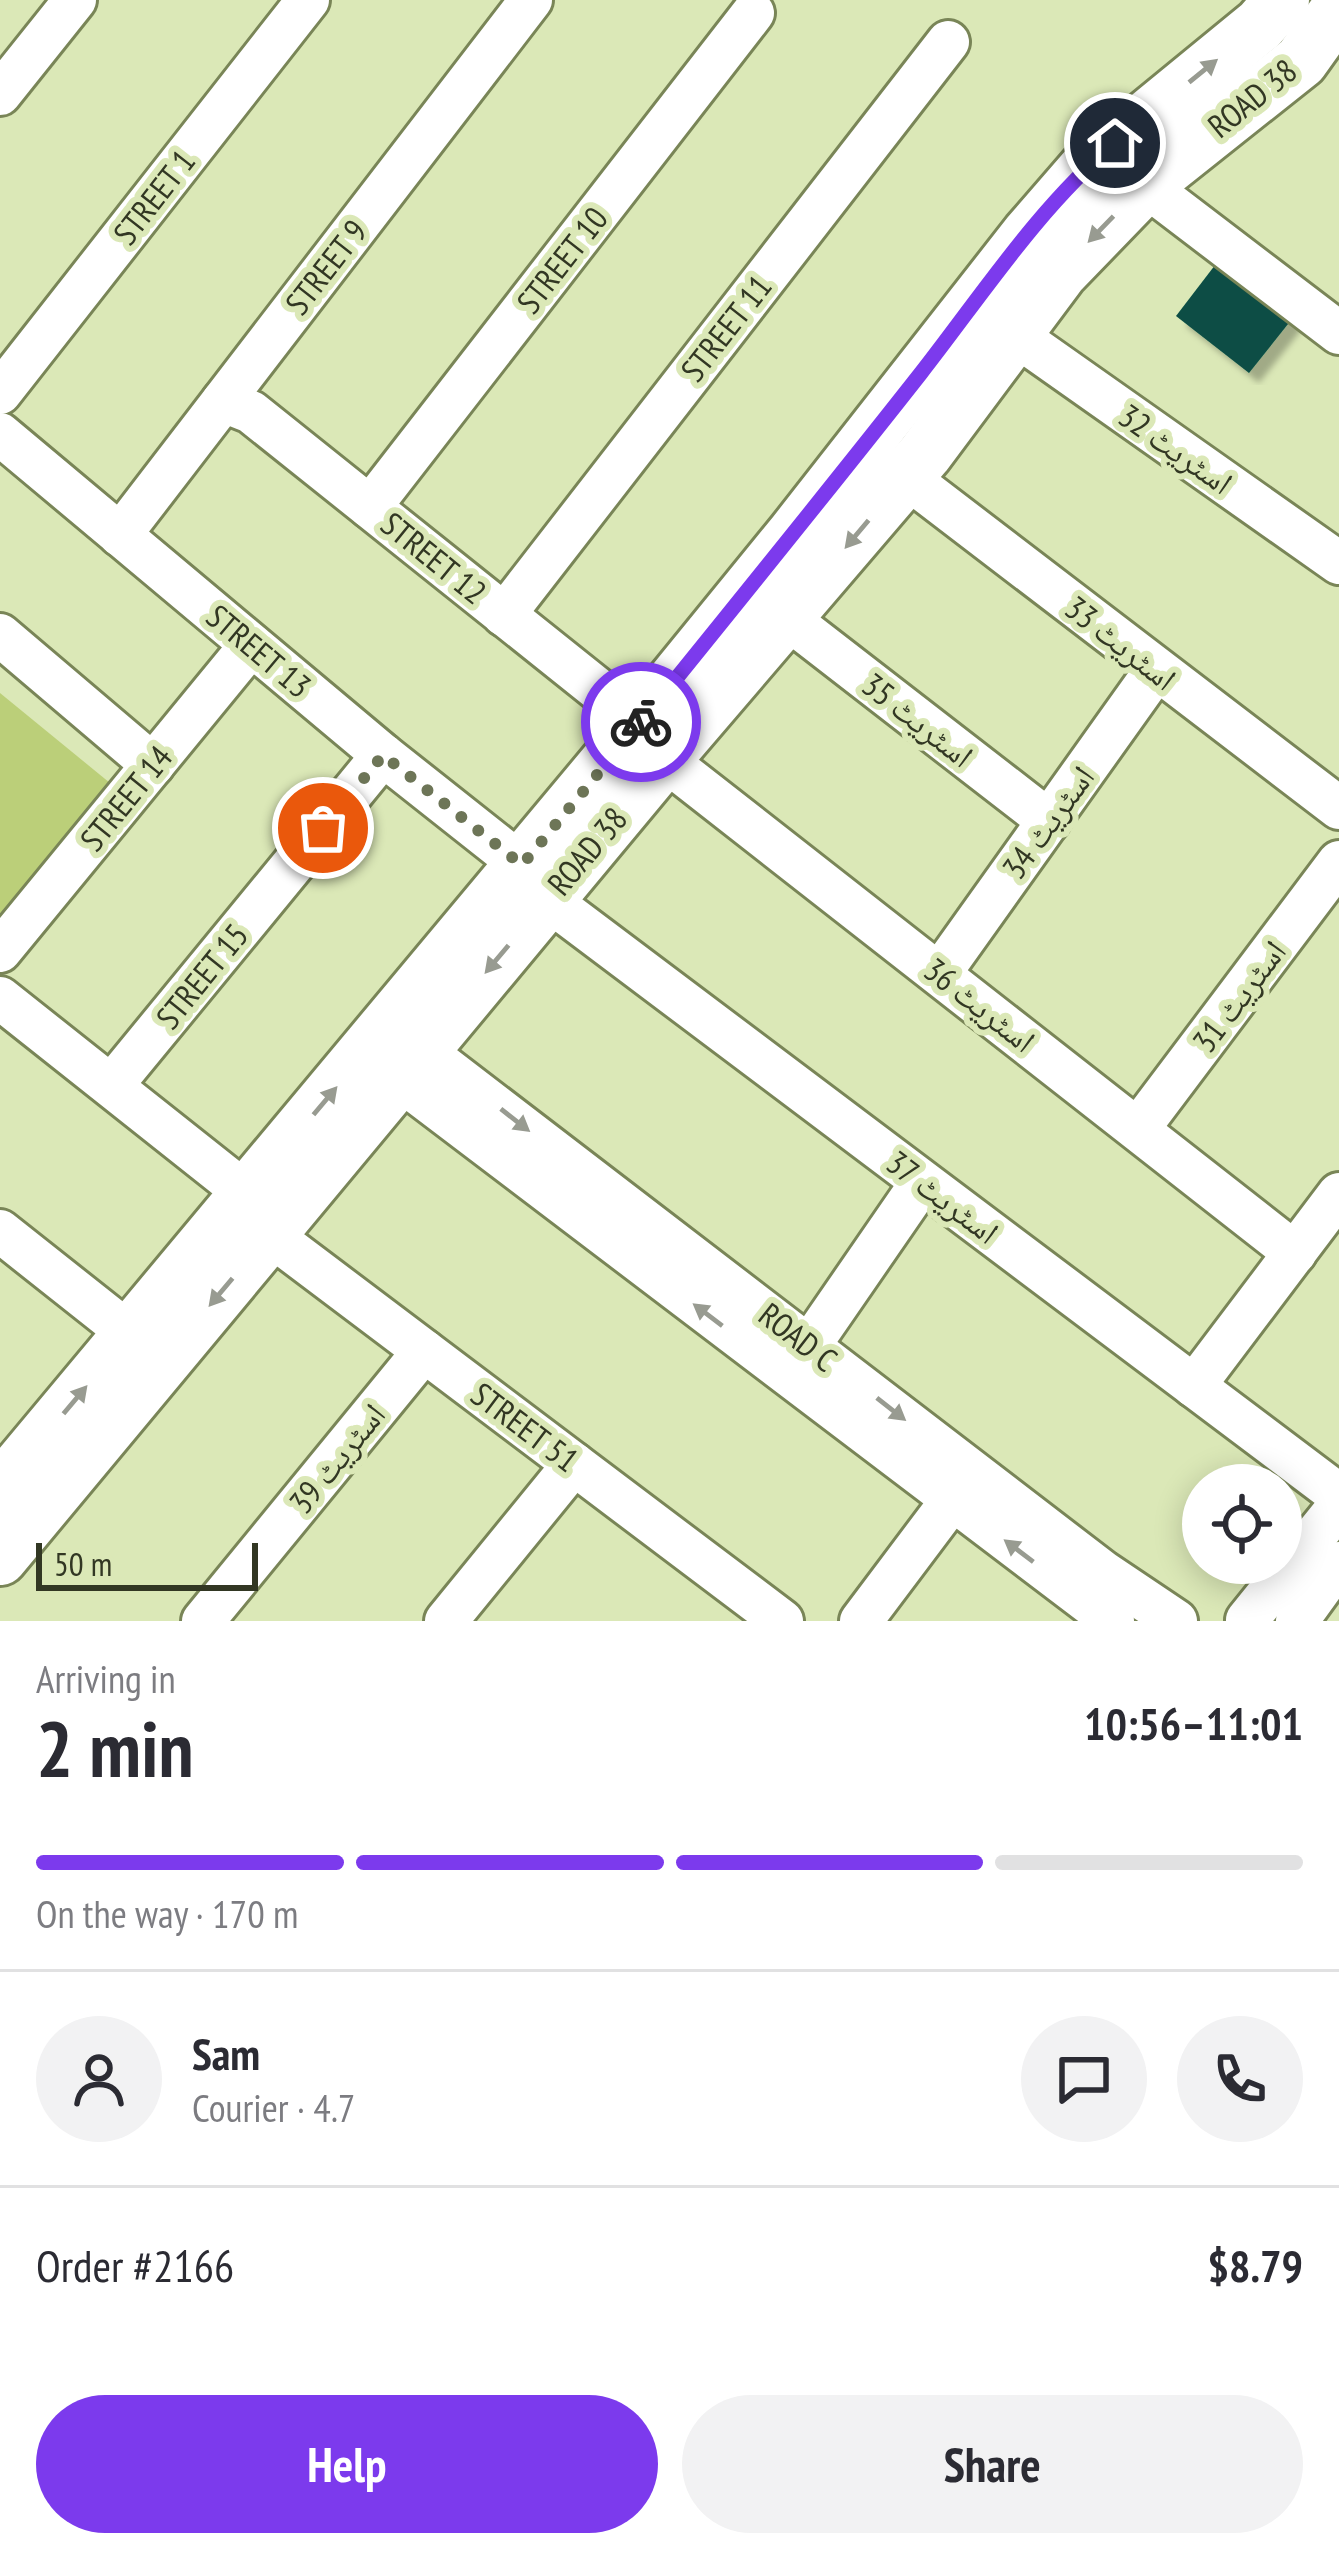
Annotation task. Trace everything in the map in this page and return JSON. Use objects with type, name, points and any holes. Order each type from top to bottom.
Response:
[{"type":"main road","name":"ROAD 38","points":[[0,1558],[258,1214],[652,741],[794,534],[1029,234],[1088,166],[1260,25],[1282,0]]},
{"type":"main road","name":"ROAD 38","points":[[652,741],[787,618],[905,476],[1060,273],[1145,185],[1301,61],[1339,8]]},
{"type":"main road","name":"ROAD 38","points":[[0,1490],[130,1334],[258,1214]]},
{"type":"street","points":[[0,94],[74,0]]},
{"type":"street","name":"STREET 1","points":[[0,393],[308,0]]},
{"type":"street","name":"STREET 9","points":[[120,535],[531,0]]},
{"type":"street","name":"STREET 10","points":[[370,507],[753,13]]},
{"type":"street","name":"STREET 11","points":[[504,614],[948,42]]},
{"type":"street","points":[[1145,185],[1339,333]]},
{"type":"street","name":"اسٹریٹ 32","points":[[1014,334],[1339,563]]},
{"type":"street","name":"STREET 12","points":[[223,401],[251,412],[504,614],[652,741]]},
{"type":"street","name":"STREET 13","points":[[0,434],[534,882]]},
{"type":"street","name":"اسٹریٹ 33","points":[[905,476],[1339,808]]},
{"type":"street","name":"اسٹریٹ 35","points":[[787,618],[1048,821]]},
{"type":"street","points":[[0,635],[153,765]]},
{"type":"street","name":"STREET 14","points":[[0,951],[251,645]]},
{"type":"street","name":"اسٹریٹ 34","points":[[940,973],[1156,670]]},
{"type":"street","name":"اسٹریٹ 36","points":[[652,741],[1294,1253]]},
{"type":"street","name":"STREET 15","points":[[112,1085],[383,755]]},
{"type":"street","name":"اسٹریٹ 31","points":[[1138,1129],[1339,862]]},
{"type":"street","name":"اسٹریٹ 37","points":[[534,882],[922,1182],[1339,1495]]},
{"type":"street","name":"STREET 51","points":[[0,998],[112,1085],[424,1351],[782,1621]]},
{"type":"street","name":"ROAD C","points":[[393,1051],[809,1346],[1103,1572],[1176,1621]]},
{"type":"street","name":"ROAD C","points":[[393,1051],[952,1500],[1113,1621]]},
{"type":"street","points":[[809,1346],[922,1182]]},
{"type":"street","points":[[1194,1386],[1339,1194]]},
{"type":"street","points":[[0,1231],[130,1334]]},
{"type":"street","name":"اسٹریٹ 39","points":[[203,1621],[424,1351]]},
{"type":"street","points":[[462,1615],[574,1464]]},
{"type":"street","points":[[861,1621],[952,1500]]},
{"type":"street","points":[[1215,1621],[1248,1620],[1339,1506]]},
{"type":"street","points":[[1297,1621],[1339,1563]]},
{"type":"green space","points":[[0,693],[110,783],[0,916]]},
{"type":"building","points":[[1222,256],[1296,314],[1249,373],[1176,316]]},
{"type":"way so far","points":[[323,828],[383,755],[522,865],[641,722]]},
{"type":"route","points":[[641,722],[1029,234],[1088,166],[1115,143]]}]
